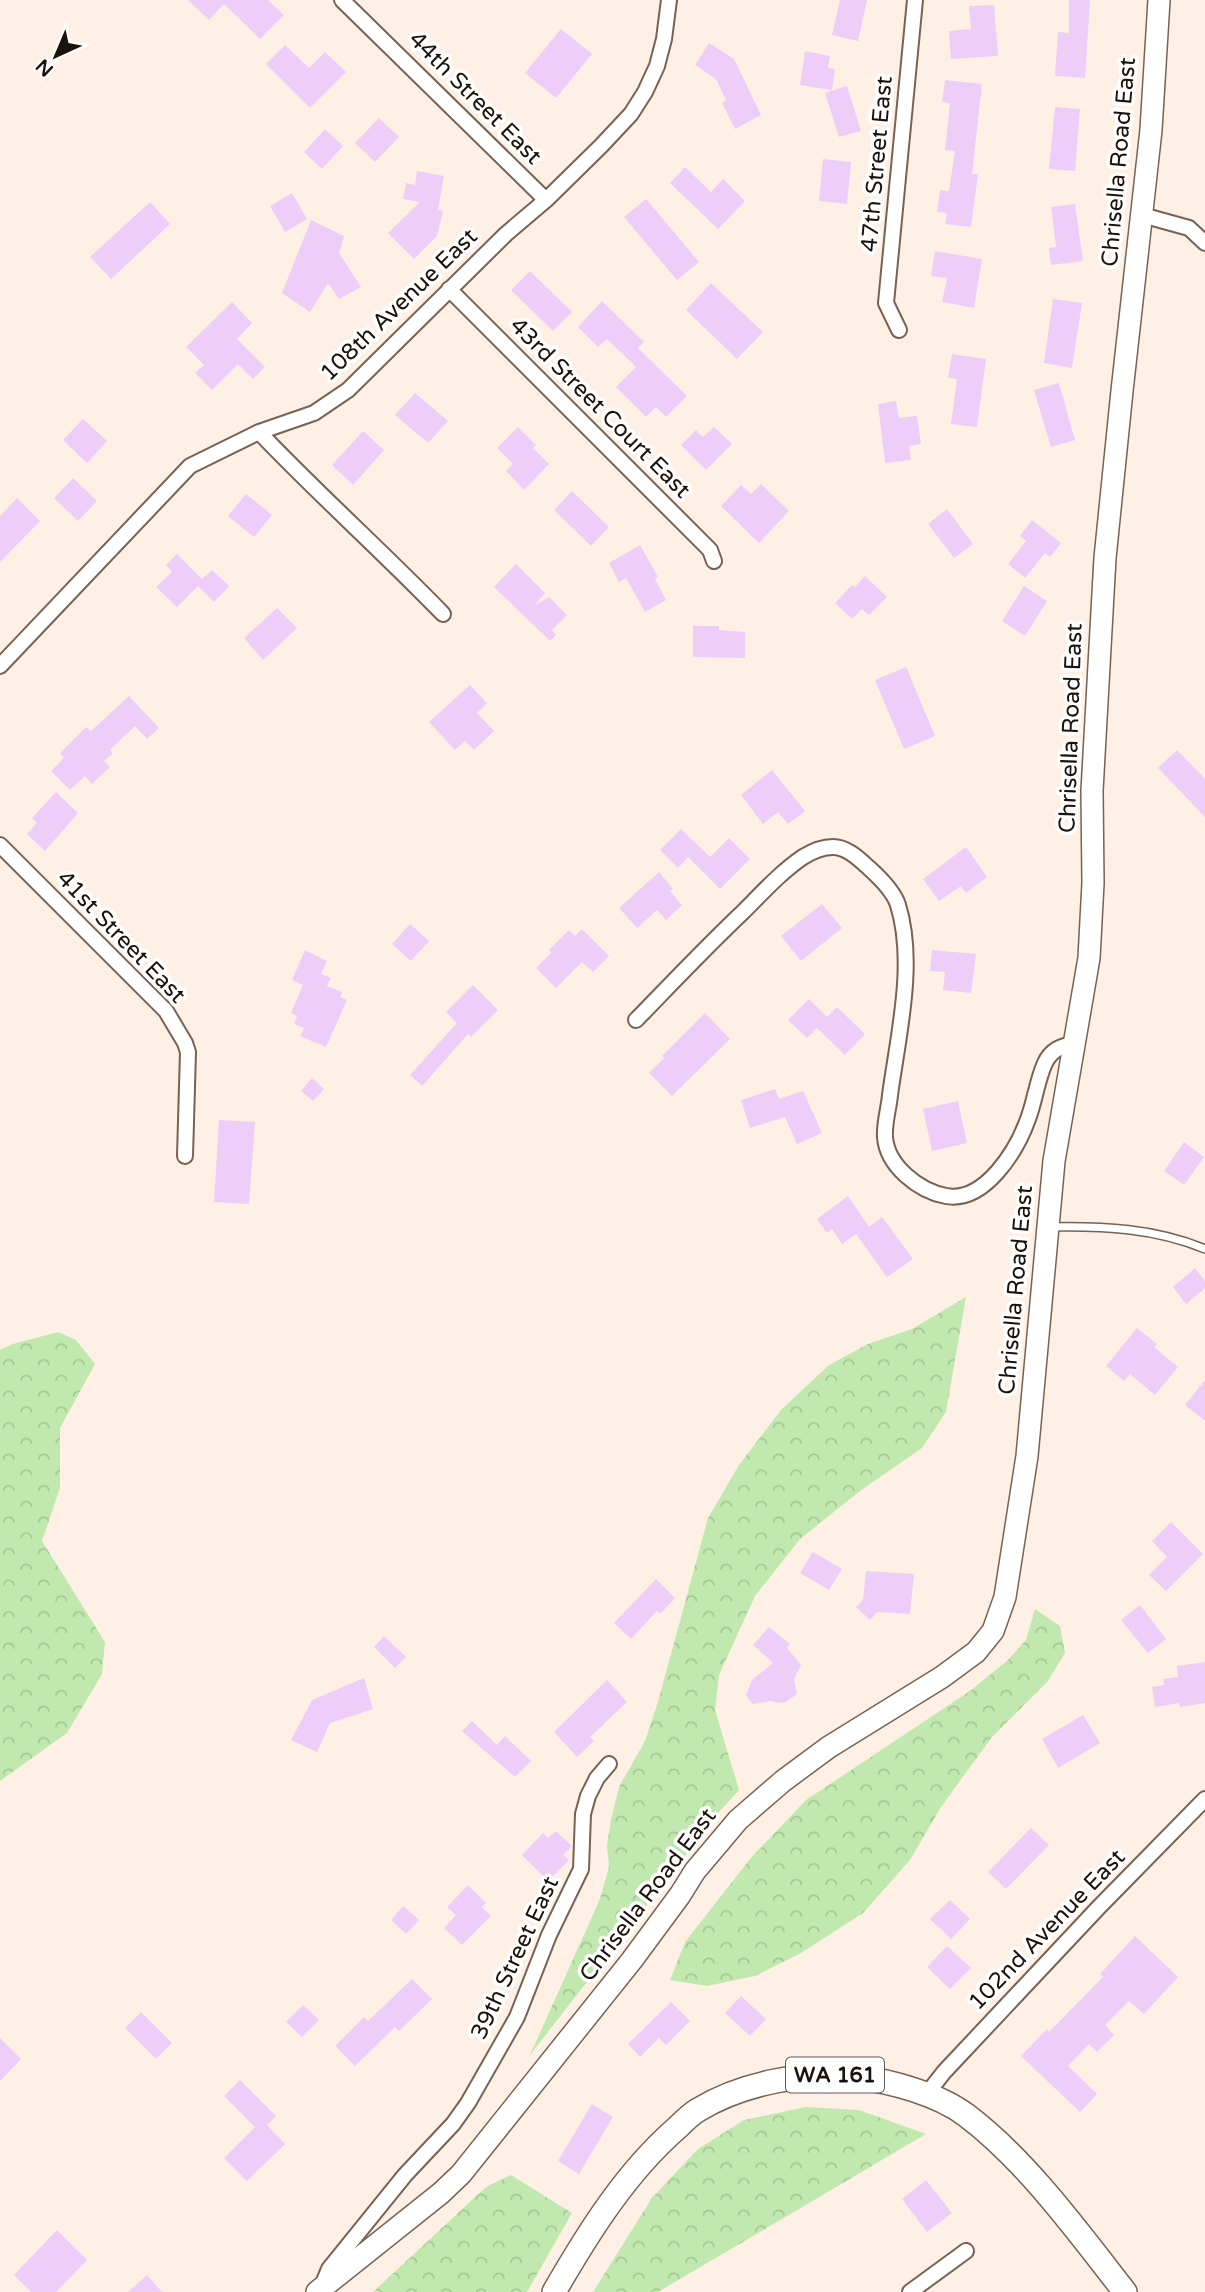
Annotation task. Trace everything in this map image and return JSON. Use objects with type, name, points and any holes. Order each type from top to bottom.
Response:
[{"type":"main road","name":"WA 161","points":[[554,2292],[616,2195],[653,2149],[697,2110],[731,2095],[777,2080],[836,2075],[873,2079],[926,2095],[965,2114],[1020,2165],[1075,2228],[1125,2292]]},
{"type":"street","name":"44th Street East","points":[[342,0],[546,200]]},
{"type":"street","name":"108th Avenue East","points":[[0,667],[190,466],[259,432],[314,413],[348,390],[506,234],[546,200],[631,114],[645,92],[657,66],[670,0]]},
{"type":"street","name":"47th Street East","points":[[899,330],[886,303],[915,0]]},
{"type":"street","name":"Chrisella Road East","points":[[319,2290],[461,2174],[632,1960],[695,1871],[738,1820],[783,1781],[829,1747],[943,1677],[976,1652],[989,1637],[998,1620],[1012,1563],[1027,1456],[1054,1161],[1089,958],[1093,883],[1092,791],[1105,558],[1151,130],[1159,0]]},
{"type":"street","points":[[1142,215],[1189,228],[1205,243]]},
{"type":"street","name":"43rd Street Court East","points":[[449,289],[710,550],[714,561]]},
{"type":"street","points":[[259,432],[300,476],[396,565],[443,614]]},
{"type":"street","name":"41st Street East","points":[[0,845],[166,1011],[172,1021],[188,1052],[185,1156]]},
{"type":"street","points":[[636,1020],[778,878],[804,856],[834,847],[846,850],[874,872],[897,903],[904,938],[905,968],[885,1136],[891,1159],[911,1179],[923,1188],[947,1196],[970,1194],[986,1182],[1014,1149],[1028,1119],[1045,1063],[1060,1046],[1074,1044]]},
{"type":"street","name":"39th Street East","points":[[319,2290],[329,2269],[405,2175],[453,2124],[517,2017],[549,1935],[581,1869],[583,1814],[597,1777],[609,1764]]},
{"type":"street","name":"102nd Avenue East","points":[[926,2095],[944,2072],[1098,1908],[1205,1799]]},
{"type":"street","points":[[909,2292],[966,2251]]},
{"type":"lane","points":[[1049,1227],[1126,1228],[1187,1242],[1205,1249]]},
{"type":"green space","points":[[966,1297],[946,1412],[922,1448],[860,1491],[800,1539],[755,1596],[719,1675],[715,1710],[739,1790],[530,2055],[600,1899],[609,1867],[607,1845],[619,1787],[645,1741],[658,1702],[708,1518],[739,1465],[781,1410],[829,1365],[868,1344],[912,1329]]},
{"type":"green space","points":[[58,1332],[76,1340],[95,1364],[60,1428],[60,1488],[42,1541],[105,1642],[102,1674],[67,1733],[0,1781],[0,1350]]},
{"type":"green space","points":[[1035,1609],[1060,1626],[1065,1653],[1048,1681],[992,1737],[941,1807],[910,1860],[863,1913],[801,1953],[755,1976],[707,1986],[670,1980],[685,1942],[750,1859],[806,1800],[970,1691],[1007,1661],[1026,1640]]},
{"type":"green space","points":[[806,2107],[859,2110],[926,2134],[658,2292],[593,2292],[652,2198],[698,2149],[744,2120]]},
{"type":"green space","points":[[511,2175],[572,2213],[527,2292],[373,2292],[486,2187]]},
{"type":"building","points":[[188,0],[268,0],[284,15],[260,39],[224,4],[209,20]]},
{"type":"building","points":[[840,0],[867,0],[858,41],[832,35]]},
{"type":"building","points":[[1069,0],[1090,0],[1085,78],[1055,76],[1058,32],[1069,33]]},
{"type":"building","points":[[994,5],[998,56],[951,59],[949,31],[971,29],[969,6]]},
{"type":"building","points":[[561,29],[592,54],[556,98],[525,73]]},
{"type":"building","points":[[709,43],[734,59],[761,115],[735,129],[722,103],[726,100],[716,79],[695,65]]},
{"type":"building","points":[[285,45],[309,68],[325,52],[346,72],[310,108],[266,64]]},
{"type":"building","points":[[805,51],[830,56],[828,68],[835,69],[832,90],[800,85]]},
{"type":"building","points":[[945,80],[982,84],[972,174],[978,174],[971,227],[945,224],[947,213],[937,212],[940,190],[949,191],[955,151],[945,150],[950,103],[942,102]]},
{"type":"building","points":[[847,86],[861,131],[839,137],[825,93]]},
{"type":"building","points":[[1055,107],[1080,109],[1075,171],[1049,169]]},
{"type":"building","points":[[379,118],[399,137],[375,162],[355,143]]},
{"type":"building","points":[[325,129],[343,146],[322,169],[304,152]]},
{"type":"building","points":[[823,159],[851,162],[847,204],[819,201]]},
{"type":"building","points":[[685,167],[711,192],[723,179],[745,201],[718,229],[670,183]]},
{"type":"building","points":[[417,171],[444,176],[438,210],[443,211],[437,236],[414,259],[388,233],[420,202],[403,199],[406,183],[415,185]]},
{"type":"building","points":[[292,193],[307,219],[285,232],[270,206]]},
{"type":"building","points":[[646,199],[699,262],[677,280],[624,217]]},
{"type":"building","points":[[150,202],[170,224],[111,279],[90,257]]},
{"type":"building","points":[[1075,204],[1083,261],[1051,265],[1049,248],[1056,247],[1051,207]]},
{"type":"building","points":[[311,220],[344,236],[339,253],[361,287],[339,299],[328,283],[310,312],[282,293]]},
{"type":"building","points":[[935,251],[982,259],[974,308],[942,302],[947,278],[931,276]]},
{"type":"building","points":[[530,271],[572,312],[553,331],[511,290]]},
{"type":"building","points":[[711,283],[763,332],[737,359],[686,310]]},
{"type":"building","points":[[1053,299],[1082,303],[1072,368],[1044,363]]},
{"type":"building","points":[[602,301],[644,342],[638,348],[687,396],[666,417],[656,407],[646,417],[616,387],[636,367],[607,339],[598,347],[578,327]]},
{"type":"building","points":[[232,302],[252,323],[237,339],[265,367],[253,379],[238,364],[212,390],[195,373],[204,365],[186,347]]},
{"type":"building","points":[[952,354],[986,359],[977,427],[951,424],[957,379],[948,378]]},
{"type":"building","points":[[1059,383],[1075,440],[1051,447],[1034,390]]},
{"type":"building","points":[[415,393],[448,421],[428,443],[395,415]]},
{"type":"building","points":[[896,401],[899,418],[917,416],[921,444],[909,446],[911,460],[885,463],[878,404]]},
{"type":"building","points":[[83,419],[107,441],[87,463],[63,440]]},
{"type":"building","points":[[518,427],[536,445],[533,448],[549,464],[524,490],[506,471],[513,464],[497,448]]},
{"type":"building","points":[[714,427],[732,444],[706,470],[681,445],[696,430],[703,437]]},
{"type":"building","points":[[363,431],[384,450],[353,485],[332,465]]},
{"type":"building","points":[[73,478],[97,501],[78,521],[54,498]]},
{"type":"building","points":[[761,484],[789,511],[759,543],[721,506],[741,485],[751,494]]},
{"type":"building","points":[[572,491],[609,527],[591,546],[554,510]]},
{"type":"building","points":[[246,494],[272,515],[254,537],[228,516]]},
{"type":"building","points":[[17,498],[40,521],[0,562],[0,516]]},
{"type":"building","points":[[947,509],[973,544],[954,558],[928,524]]},
{"type":"building","points":[[1032,520],[1061,543],[1050,557],[1045,553],[1025,578],[1008,564],[1026,541],[1020,536]]},
{"type":"building","points":[[640,545],[658,577],[655,579],[666,600],[645,612],[626,578],[619,582],[609,563]]},
{"type":"building","points":[[177,554],[202,579],[212,570],[229,586],[214,602],[198,586],[177,607],[156,587],[172,572],[166,565]]},
{"type":"building","points":[[516,564],[545,593],[534,606],[549,597],[567,615],[552,630],[556,635],[550,641],[494,587]]},
{"type":"building","points":[[865,576],[887,597],[869,615],[862,609],[852,619],[835,603]]},
{"type":"building","points":[[1024,586],[1047,601],[1025,636],[1002,621]]},
{"type":"building","points":[[277,608],[297,628],[263,660],[244,638]]},
{"type":"building","points":[[693,626],[719,626],[719,630],[745,632],[745,658],[693,657]]},
{"type":"building","points":[[906,667],[935,736],[904,749],[875,680]]},
{"type":"building","points":[[470,685],[487,703],[477,713],[494,731],[474,750],[465,741],[455,750],[429,722]]},
{"type":"building","points":[[129,696],[159,728],[147,739],[135,726],[110,750],[113,753],[104,761],[110,767],[92,784],[85,776],[70,790],[51,771],[64,758],[60,753],[86,727],[91,731]]},
{"type":"building","points":[[1177,750],[1205,779],[1205,817],[1158,768]]},
{"type":"building","points":[[772,770],[805,811],[788,824],[778,812],[763,824],[741,795]]},
{"type":"building","points":[[56,792],[78,813],[45,851],[27,834],[37,823],[32,818]]},
{"type":"building","points":[[681,829],[710,857],[729,838],[750,859],[720,889],[688,857],[678,868],[660,850]]},
{"type":"building","points":[[966,847],[987,877],[966,893],[961,886],[939,901],[923,879]]},
{"type":"building","points":[[659,872],[682,905],[666,920],[657,910],[637,928],[619,908]]},
{"type":"building","points":[[822,904],[842,928],[801,961],[781,936]]},
{"type":"building","points":[[410,924],[429,941],[411,961],[392,944]]},
{"type":"building","points":[[582,929],[609,956],[593,972],[582,962],[556,988],[536,968],[569,930],[575,936]]},
{"type":"building","points":[[305,950],[327,961],[321,974],[331,978],[327,986],[342,992],[340,997],[347,1000],[326,1047],[300,1036],[304,1028],[294,1024],[297,1016],[291,1013],[303,985],[292,980]]},
{"type":"building","points":[[932,950],[976,954],[971,993],[943,990],[945,972],[930,971]]},
{"type":"building","points":[[473,985],[498,1010],[471,1037],[468,1034],[422,1086],[410,1075],[457,1023],[446,1012]]},
{"type":"building","points":[[809,999],[827,1017],[837,1007],[865,1034],[845,1055],[817,1028],[807,1038],[788,1020]]},
{"type":"building","points":[[705,1013],[730,1039],[672,1096],[649,1073]]},
{"type":"building","points":[[312,1078],[324,1089],[313,1101],[301,1091]]},
{"type":"building","points":[[775,1089],[779,1099],[803,1091],[822,1133],[797,1144],[785,1117],[750,1128],[741,1100]]},
{"type":"building","points":[[958,1101],[967,1143],[932,1151],[923,1109]]},
{"type":"building","points":[[219,1120],[255,1122],[249,1204],[214,1202]]},
{"type":"building","points":[[1184,1142],[1204,1157],[1184,1185],[1164,1171]]},
{"type":"building","points":[[848,1196],[869,1227],[882,1217],[913,1259],[887,1277],[856,1234],[842,1244],[832,1229],[827,1233],[817,1219]]},
{"type":"building","points":[[1195,1268],[1205,1281],[1205,1288],[1186,1304],[1173,1287]]},
{"type":"building","points":[[1137,1328],[1157,1344],[1154,1347],[1178,1367],[1155,1395],[1130,1374],[1124,1381],[1106,1366]]},
{"type":"building","points":[[1205,1380],[1205,1421],[1185,1405]]},
{"type":"building","points":[[1171,1522],[1203,1554],[1166,1591],[1149,1575],[1167,1557],[1152,1541]]},
{"type":"building","points":[[813,1552],[842,1569],[829,1590],[800,1573]]},
{"type":"building","points":[[866,1571],[914,1574],[910,1614],[877,1612],[870,1620],[856,1607],[863,1600]]},
{"type":"building","points":[[656,1579],[675,1598],[660,1614],[657,1611],[631,1639],[614,1623]]},
{"type":"building","points":[[1140,1605],[1166,1639],[1148,1653],[1121,1620]]},
{"type":"building","points":[[769,1627],[790,1644],[787,1648],[801,1665],[794,1679],[797,1694],[786,1702],[753,1704],[746,1695],[752,1680],[773,1663],[753,1645]]},
{"type":"building","points":[[384,1636],[406,1657],[395,1668],[374,1647]]},
{"type":"building","points":[[1205,1662],[1205,1703],[1155,1707],[1152,1687],[1164,1685],[1163,1679],[1178,1677],[1177,1666]]},
{"type":"building","points":[[364,1678],[373,1709],[330,1723],[317,1752],[291,1740],[312,1700]]},
{"type":"building","points":[[607,1680],[627,1702],[590,1737],[594,1741],[577,1757],[554,1732]]},
{"type":"building","points":[[1083,1715],[1100,1743],[1058,1768],[1042,1739]]},
{"type":"building","points":[[472,1721],[497,1745],[505,1736],[531,1761],[515,1777],[462,1731]]},
{"type":"building","points":[[1031,1828],[1049,1845],[1006,1889],[988,1872]]},
{"type":"building","points":[[556,1831],[572,1846],[563,1855],[569,1860],[548,1881],[522,1855],[543,1833],[548,1838]]},
{"type":"building","points":[[468,1885],[486,1903],[482,1907],[491,1916],[462,1945],[444,1928],[456,1915],[447,1907]]},
{"type":"building","points":[[950,1900],[970,1919],[951,1939],[930,1919]]},
{"type":"building","points":[[403,1906],[419,1920],[406,1934],[391,1920]]},
{"type":"building","points":[[1135,1936],[1178,1977],[1144,2014],[1129,2001],[1105,2025],[1114,2035],[1097,2052],[1089,2044],[1068,2066],[1097,2094],[1080,2112],[1021,2056],[1047,2029],[1049,2032],[1103,1977],[1100,1974]]},
{"type":"building","points":[[947,1946],[971,1968],[950,1989],[927,1967]]},
{"type":"building","points":[[412,1979],[432,1999],[399,2031],[395,2027],[355,2066],[335,2046],[364,2017],[368,2021]]},
{"type":"building","points":[[741,1996],[766,2019],[750,2036],[725,2013]]},
{"type":"building","points":[[671,2002],[690,2021],[666,2045],[659,2038],[640,2057],[628,2044]]},
{"type":"building","points":[[303,2005],[319,2020],[302,2037],[286,2022]]},
{"type":"building","points":[[141,2012],[172,2043],[156,2059],[125,2028]]},
{"type":"building","points":[[0,2038],[21,2059],[0,2081]]},
{"type":"building","points":[[240,2080],[276,2116],[267,2125],[285,2144],[247,2181],[224,2158],[255,2127],[224,2096]]},
{"type":"building","points":[[592,2104],[613,2117],[579,2174],[558,2161]]},
{"type":"building","points":[[926,2180],[952,2213],[927,2232],[902,2199]]},
{"type":"building","points":[[57,2230],[87,2260],[56,2292],[31,2292],[14,2275]]},
{"type":"building","points":[[147,2275],[162,2292],[128,2292]]}]
